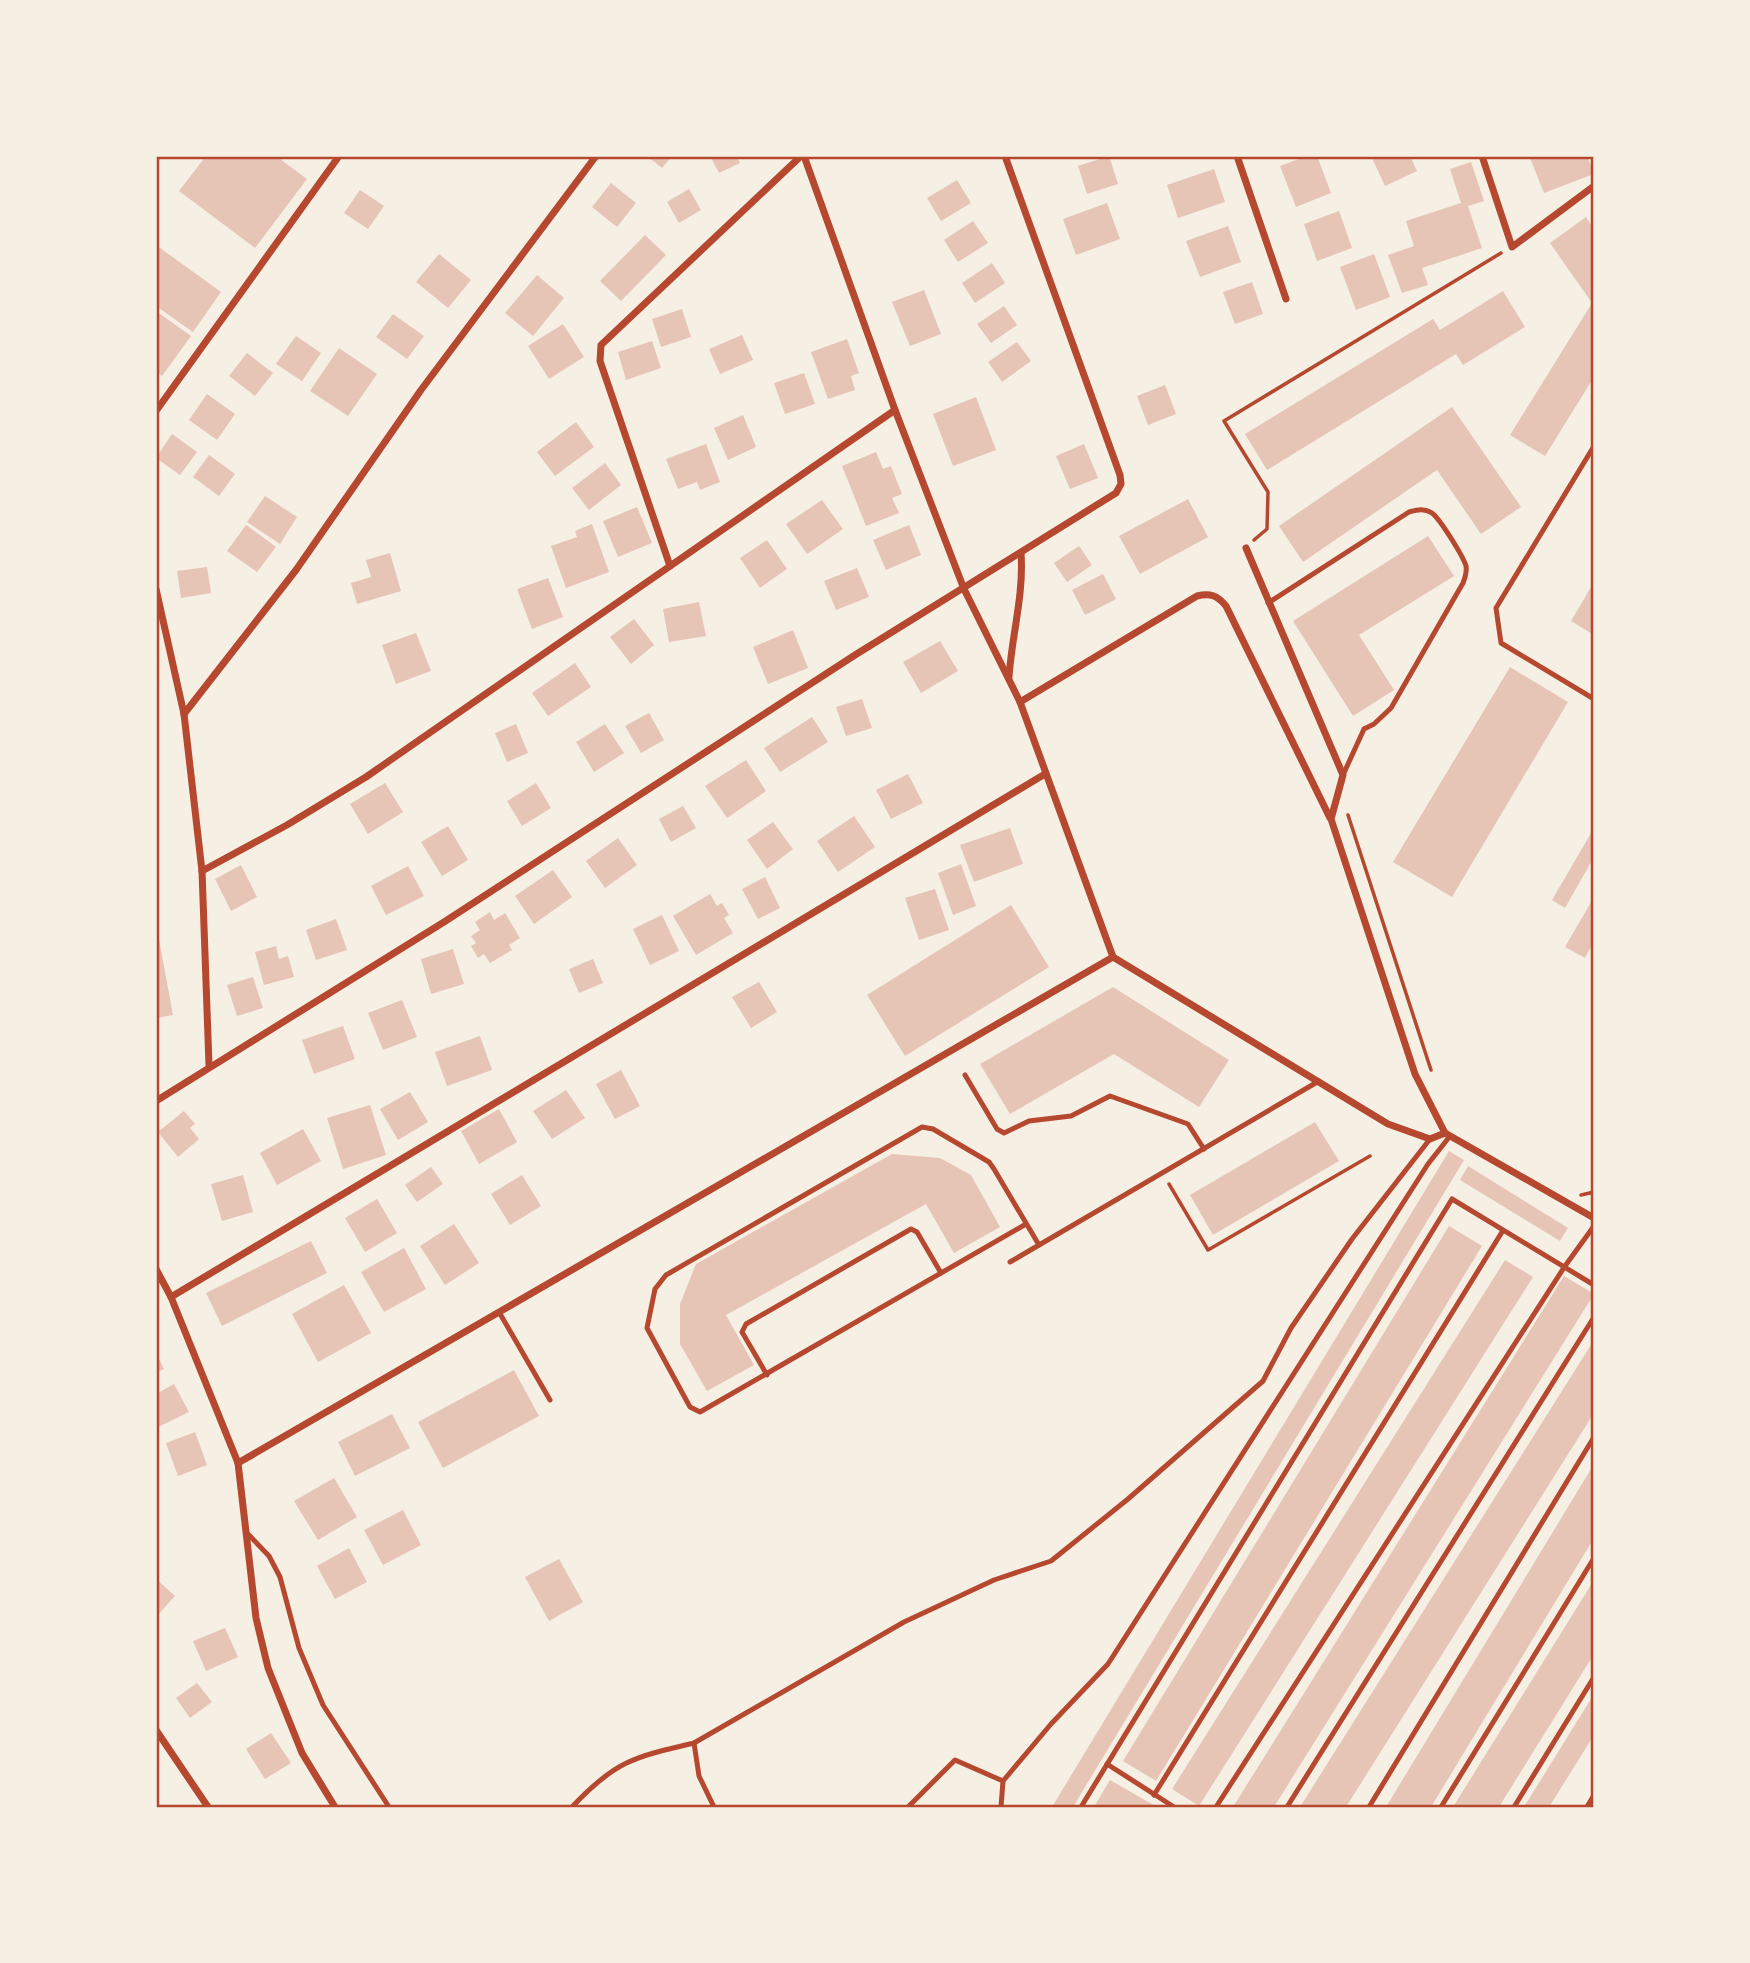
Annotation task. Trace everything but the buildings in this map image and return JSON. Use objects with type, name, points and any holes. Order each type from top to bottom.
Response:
[{"type":"street","points":[[156,411],[340,156]]},
{"type":"street","points":[[184,714],[296,570],[421,390],[596,156]]},
{"type":"street","points":[[670,566],[600,361],[601,345],[803,156],[895,410],[964,589],[1020,702],[1113,957],[1388,1124],[1430,1139],[1448,1135]]},
{"type":"street","points":[[156,1101],[209,1065],[444,922],[855,655],[1116,493],[1121,484],[1005,156]]},
{"type":"street","points":[[1237,156],[1286,299]]},
{"type":"street","points":[[1482,156],[1512,247],[1594,186]]},
{"type":"street","points":[[202,871],[366,777],[895,410]]},
{"type":"street","points":[[1247,548],[1343,775],[1331,818]]},
{"type":"street","points":[[1009,680],[1012,639],[1023,582],[1021,553]]},
{"type":"street","points":[[156,589],[184,714],[202,871],[209,1065]]},
{"type":"street","points":[[1020,702],[1197,596],[1208,593],[1219,597],[1226,606],[1331,818],[1415,1074],[1448,1135],[1594,1218]]},
{"type":"street","points":[[171,1297],[1045,774]]},
{"type":"street","points":[[238,1463],[1113,957]]},
{"type":"street","points":[[156,1269],[171,1297],[238,1463],[256,1618],[268,1668],[302,1753],[335,1807]]},
{"type":"street","points":[[156,1730],[208,1807]]},
{"type":"street","points":[[1588,1807],[1594,1797]]},
{"type":"lane","points":[[1594,446],[1496,608],[1501,643],[1594,699]]},
{"type":"lane","points":[[1268,603],[1409,512],[1420,509],[1430,512],[1438,519],[1463,560],[1466,575],[1463,583],[1391,708],[1374,724],[1364,729],[1343,775]]},
{"type":"lane","points":[[965,1075],[997,1129],[1004,1133],[1029,1121],[1071,1116],[1110,1096],[1188,1124],[1204,1149]]},
{"type":"lane","points":[[1010,1262],[1319,1081]]},
{"type":"lane","points":[[1026,1224],[706,1410],[694,1410],[650,1339],[647,1328],[659,1281],[922,1127],[933,1129],[989,1162],[1039,1245]]},
{"type":"lane","points":[[1001,1807],[1003,1781],[1108,1664],[1448,1135]]},
{"type":"lane","points":[[572,1807],[598,1778],[618,1764],[694,1743],[904,1622],[994,1580],[1051,1561],[1128,1499],[1263,1381],[1292,1328],[1352,1239],[1430,1139]]},
{"type":"lane","points":[[1081,1807],[1452,1199],[1594,1285]]},
{"type":"lane","points":[[1216,1807],[1565,1266],[1594,1226]]},
{"type":"lane","points":[[766,1375],[742,1332],[746,1324],[911,1229],[917,1232],[941,1273]]},
{"type":"lane","points":[[1154,1795],[1503,1231]]},
{"type":"lane","points":[[499,1312],[550,1400]]},
{"type":"lane","points":[[1287,1807],[1594,1317]]},
{"type":"lane","points":[[1369,1807],[1594,1437]]},
{"type":"lane","points":[[247,1533],[269,1556],[280,1577],[299,1648],[323,1705],[389,1807]]},
{"type":"lane","points":[[1441,1807],[1594,1559]]},
{"type":"lane","points":[[1514,1807],[1594,1677]]},
{"type":"lane","points":[[694,1743],[699,1776],[714,1807]]},
{"type":"lane","points":[[908,1807],[955,1760],[1003,1781]]},
{"type":"lane","points":[[1107,1764],[1174,1807]]},
{"type":"path","points":[[1247,548],[1267,529],[1268,492],[1224,421],[1512,247]]},
{"type":"path","points":[[1339,789],[1434,1080]]},
{"type":"path","points":[[1162,1173],[1208,1250],[1370,1156]]},
{"type":"path","points":[[1576,1196],[1594,1192]]}]
